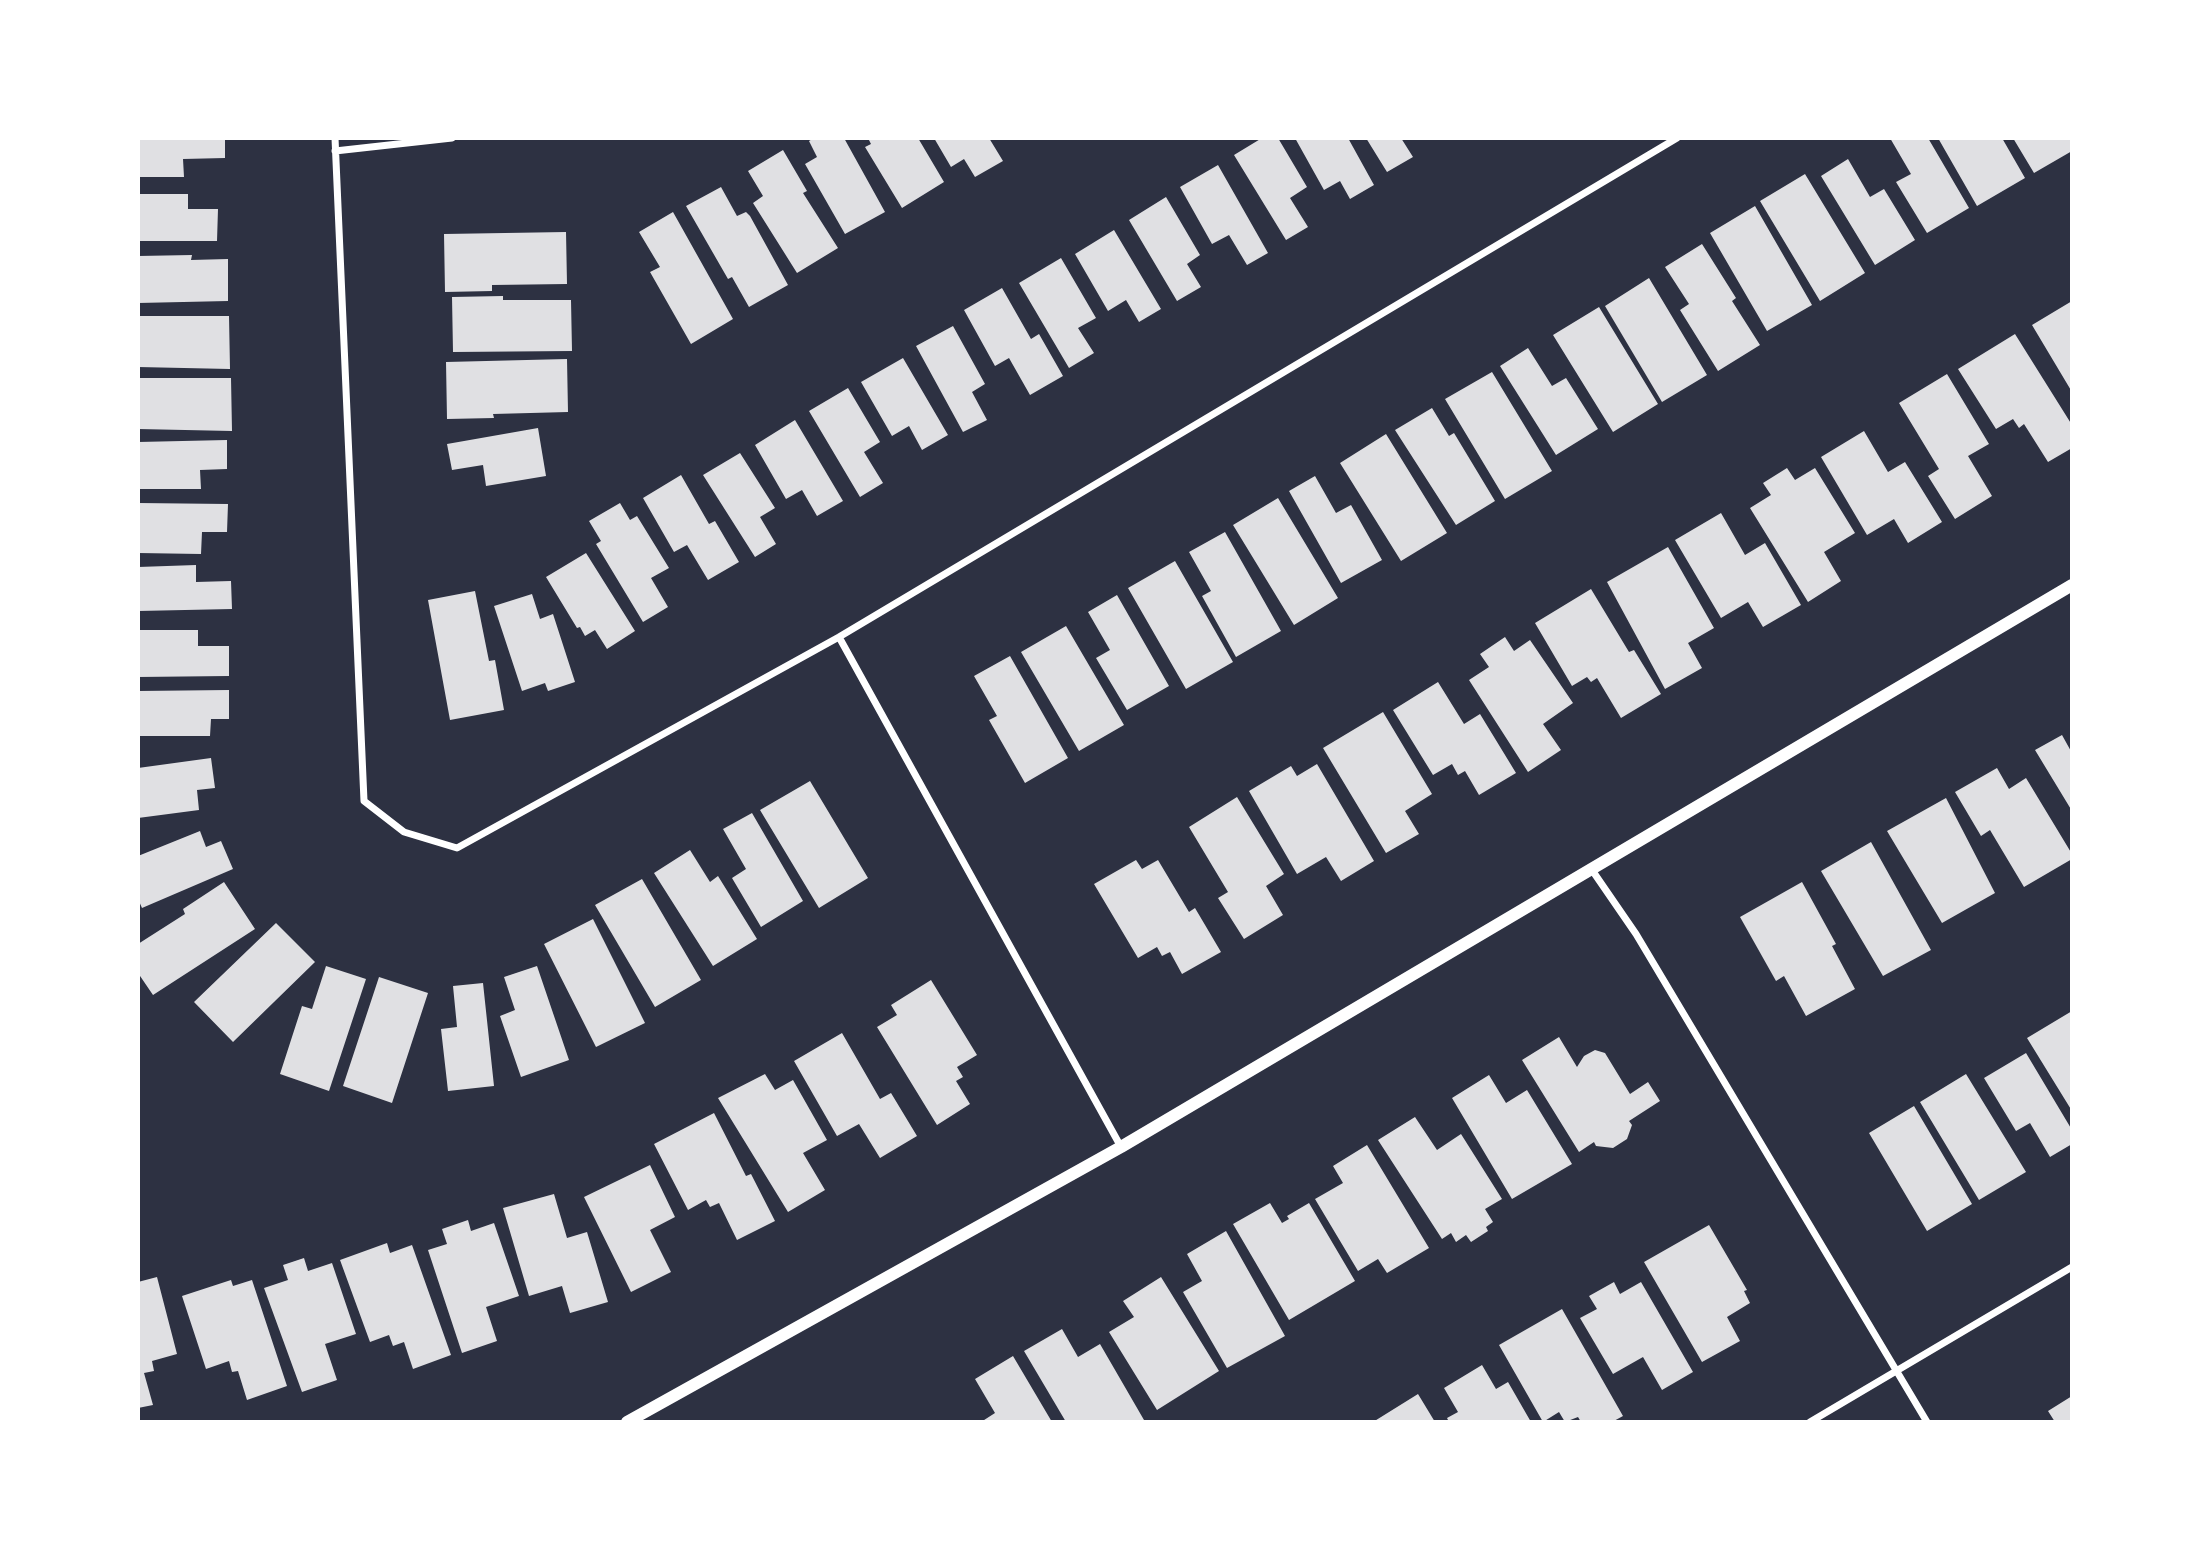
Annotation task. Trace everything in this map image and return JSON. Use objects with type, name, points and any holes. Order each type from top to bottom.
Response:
[{"type":"street","points":[[335,138],[365,801],[404,832],[457,848],[839,637],[1676,138]]},
{"type":"street","points":[[335,151],[452,138]]},
{"type":"street","points":[[627,1422],[1121,1147],[2072,585]]},
{"type":"street","points":[[839,637],[1121,1147]]},
{"type":"street","points":[[1592,870],[1636,934],[1927,1422]]},
{"type":"street","points":[[1810,1422],[2072,1267]]},
{"type":"building","points":[[138,138],[225,138],[225,158],[183,159],[184,177],[138,177]]},
{"type":"building","points":[[814,138],[844,138],[885,212],[845,234],[805,164],[817,157],[809,141]]},
{"type":"building","points":[[868,138],[918,138],[944,182],[902,208],[865,147],[871,144]]},
{"type":"building","points":[[934,138],[989,138],[1003,161],[975,177],[964,159],[951,167]]},
{"type":"building","points":[[1262,138],[1278,138],[1307,187],[1290,198],[1308,227],[1286,240],[1234,155]]},
{"type":"building","points":[[1295,138],[1348,138],[1374,185],[1350,199],[1340,181],[1324,190]]},
{"type":"building","points":[[1366,138],[1401,138],[1413,157],[1387,172]]},
{"type":"building","points":[[1890,138],[1928,138],[1969,208],[1927,233],[1896,182],[1911,174]]},
{"type":"building","points":[[1938,138],[2002,138],[2025,178],[1977,206]]},
{"type":"building","points":[[2013,138],[2072,138],[2072,151],[2034,173]]},
{"type":"building","points":[[783,150],[807,191],[803,193],[838,248],[797,273],[753,203],[763,196],[748,171]]},
{"type":"building","points":[[1848,159],[1870,197],[1884,189],[1915,240],[1875,265],[1821,176]]},
{"type":"building","points":[[1218,165],[1268,253],[1247,265],[1229,235],[1212,244],[1180,187]]},
{"type":"building","points":[[1805,174],[1865,273],[1820,301],[1760,201]]},
{"type":"building","points":[[721,187],[737,216],[746,212],[750,216],[788,285],[749,307],[732,277],[728,279],[686,206]]},
{"type":"building","points":[[138,194],[188,194],[188,209],[218,209],[217,241],[138,241]]},
{"type":"building","points":[[1166,197],[1200,255],[1187,264],[1201,287],[1177,301],[1129,220]]},
{"type":"building","points":[[1755,206],[1812,305],[1767,331],[1710,233]]},
{"type":"building","points":[[673,212],[733,319],[691,344],[650,272],[660,267],[639,232]]},
{"type":"building","points":[[1114,230],[1161,309],[1139,322],[1126,300],[1108,311],[1075,254]]},
{"type":"building","points":[[566,232],[567,284],[492,285],[492,291],[445,292],[444,234]]},
{"type":"building","points":[[1702,244],[1736,298],[1732,301],[1760,345],[1718,371],[1680,310],[1689,304],[1665,267]]},
{"type":"building","points":[[192,255],[191,260],[228,259],[228,301],[138,303],[138,256]]},
{"type":"building","points":[[1061,258],[1096,318],[1078,328],[1094,353],[1069,368],[1019,283]]},
{"type":"building","points":[[1649,278],[1707,375],[1662,402],[1605,306]]},
{"type":"building","points":[[1002,288],[1031,339],[1039,334],[1063,376],[1030,395],[1009,358],[995,366],[964,310]]},
{"type":"building","points":[[503,296],[503,300],[571,300],[572,351],[453,352],[452,297]]},
{"type":"building","points":[[2072,301],[2072,392],[2032,325]]},
{"type":"building","points":[[1599,307],[1658,404],[1613,432],[1553,335]]},
{"type":"building","points":[[138,316],[229,316],[230,369],[138,367]]},
{"type":"building","points":[[953,326],[985,384],[972,392],[987,420],[963,432],[916,346]]},
{"type":"building","points":[[2015,334],[2072,425],[2072,448],[2048,462],[2024,424],[2019,428],[2013,419],[1996,429],[1958,369]]},
{"type":"building","points":[[1528,348],[1552,386],[1566,378],[1598,429],[1556,455],[1500,366]]},
{"type":"building","points":[[903,358],[948,435],[922,450],[909,426],[892,436],[861,382]]},
{"type":"building","points":[[567,359],[568,412],[493,414],[494,418],[447,419],[446,362]]},
{"type":"building","points":[[1492,372],[1552,471],[1505,499],[1445,399]]},
{"type":"building","points":[[1947,374],[1989,444],[1968,456],[1992,496],[1955,519],[1928,476],[1939,469],[1899,403]]},
{"type":"building","points":[[138,378],[231,378],[232,431],[138,429]]},
{"type":"building","points":[[848,388],[880,442],[864,452],[883,483],[860,497],[809,411]]},
{"type":"building","points":[[1432,408],[1449,436],[1454,433],[1495,501],[1456,525],[1395,430]]},
{"type":"building","points":[[795,420],[843,501],[817,516],[802,490],[786,499],[755,445]]},
{"type":"building","points":[[538,428],[546,476],[486,486],[483,465],[452,470],[447,444]]},
{"type":"building","points":[[1864,431],[1888,472],[1905,462],[1942,522],[1908,543],[1894,519],[1867,535],[1821,457]]},
{"type":"building","points":[[1386,434],[1447,533],[1401,561],[1340,463]]},
{"type":"building","points":[[227,440],[227,469],[200,470],[201,489],[138,489],[138,442]]},
{"type":"building","points":[[740,453],[775,508],[760,517],[776,544],[755,557],[703,475]]},
{"type":"building","points":[[1787,468],[1795,480],[1815,468],[1855,533],[1824,552],[1841,581],[1808,602],[1750,508],[1771,495],[1763,483]]},
{"type":"building","points":[[681,475],[709,524],[715,521],[739,562],[708,580],[687,545],[674,552],[643,498]]},
{"type":"building","points":[[1315,476],[1336,513],[1351,505],[1382,560],[1341,583],[1289,491]]},
{"type":"building","points":[[1278,498],[1338,598],[1294,625],[1233,525]]},
{"type":"building","points":[[138,503],[228,504],[227,532],[202,532],[201,554],[138,553]]},
{"type":"building","points":[[620,503],[630,520],[637,516],[669,568],[651,578],[668,607],[643,622],[596,544],[601,541],[589,521]]},
{"type":"building","points":[[1721,513],[1745,555],[1765,543],[1801,605],[1763,627],[1748,602],[1721,618],[1675,540]]},
{"type":"building","points":[[1225,532],[1281,631],[1236,657],[1202,596],[1211,591],[1189,552]]},
{"type":"building","points":[[1668,547],[1714,628],[1688,643],[1702,668],[1665,689],[1607,582]]},
{"type":"building","points":[[586,553],[635,631],[607,649],[595,630],[585,636],[580,627],[577,628],[546,577]]},
{"type":"building","points":[[1175,561],[1233,662],[1186,689],[1128,588]]},
{"type":"building","points":[[196,565],[196,582],[231,581],[232,609],[138,611],[138,567]]},
{"type":"building","points":[[1591,589],[1629,652],[1634,650],[1661,694],[1621,718],[1597,678],[1591,682],[1587,677],[1572,686],[1535,623]]},
{"type":"building","points":[[475,591],[489,661],[495,660],[504,710],[450,720],[428,600]]},
{"type":"building","points":[[532,594],[540,619],[553,614],[575,682],[548,691],[545,683],[522,691],[494,606]]},
{"type":"building","points":[[1117,595],[1169,686],[1127,710],[1096,658],[1110,650],[1088,612]]},
{"type":"building","points":[[1066,626],[1124,725],[1079,751],[1021,652]]},
{"type":"building","points":[[138,630],[198,630],[198,646],[229,646],[229,676],[138,677]]},
{"type":"building","points":[[1505,637],[1514,651],[1530,640],[1573,703],[1543,724],[1561,750],[1528,772],[1469,680],[1489,667],[1480,654]]},
{"type":"building","points":[[1010,656],[1068,758],[1025,783],[989,720],[997,716],[974,676]]},
{"type":"building","points":[[1438,682],[1464,724],[1480,714],[1516,773],[1479,795],[1465,771],[1458,775],[1452,764],[1433,775],[1393,710]]},
{"type":"building","points":[[229,690],[229,719],[211,719],[210,736],[138,736],[138,691]]},
{"type":"building","points":[[1383,712],[1432,794],[1405,811],[1419,834],[1386,853],[1323,748]]},
{"type":"building","points":[[2062,735],[2072,753],[2072,811],[2035,750]]},
{"type":"building","points":[[211,758],[215,788],[197,790],[199,810],[138,818],[138,768]]},
{"type":"building","points":[[1317,764],[1374,861],[1341,881],[1326,857],[1297,874],[1249,791],[1291,766],[1297,776]]},
{"type":"building","points":[[1997,768],[2009,789],[2026,778],[2072,854],[2072,859],[2024,887],[1990,830],[1981,836],[1955,792]]},
{"type":"building","points":[[810,781],[868,878],[819,908],[760,810]]},
{"type":"building","points":[[1237,797],[1284,874],[1266,886],[1283,915],[1244,939],[1218,898],[1228,892],[1189,827]]},
{"type":"building","points":[[1946,798],[1995,893],[1942,923],[1887,831]]},
{"type":"building","points":[[752,813],[803,901],[761,927],[732,878],[746,869],[723,829]]},
{"type":"building","points":[[200,831],[206,847],[221,841],[233,869],[142,908],[138,899],[138,856]]},
{"type":"building","points":[[1871,842],[1931,950],[1883,976],[1821,871]]},
{"type":"building","points":[[690,850],[710,882],[718,876],[757,939],[713,966],[654,873]]},
{"type":"building","points":[[1136,860],[1142,869],[1158,860],[1189,912],[1195,908],[1221,952],[1182,974],[1170,952],[1162,956],[1157,947],[1138,958],[1094,884]]},
{"type":"building","points":[[642,879],[701,980],[655,1007],[595,905]]},
{"type":"building","points":[[224,882],[255,929],[153,995],[138,973],[138,944],[185,914],[183,909]]},
{"type":"building","points":[[1802,882],[1836,944],[1832,946],[1855,989],[1806,1016],[1784,976],[1776,981],[1740,917]]},
{"type":"building","points":[[593,919],[645,1023],[596,1047],[544,944]]},
{"type":"building","points":[[276,923],[315,962],[233,1042],[194,1002]]},
{"type":"building","points":[[326,966],[366,979],[329,1091],[280,1074],[302,1006],[312,1009]]},
{"type":"building","points":[[537,966],[569,1060],[521,1077],[500,1016],[515,1010],[504,977]]},
{"type":"building","points":[[379,977],[428,993],[392,1103],[343,1086]]},
{"type":"building","points":[[931,980],[977,1055],[957,1067],[963,1077],[956,1081],[970,1104],[937,1125],[877,1027],[897,1015],[891,1005]]},
{"type":"building","points":[[483,983],[494,1086],[448,1091],[441,1029],[457,1027],[453,986]]},
{"type":"building","points":[[2072,1011],[2072,1111],[2027,1038]]},
{"type":"building","points":[[842,1033],[880,1099],[891,1093],[917,1136],[880,1158],[859,1124],[837,1136],[794,1061]]},
{"type":"building","points":[[1559,1037],[1577,1067],[1584,1056],[1595,1050],[1605,1053],[1630,1094],[1648,1082],[1660,1101],[1629,1121],[1632,1125],[1627,1139],[1613,1148],[1596,1146],[1594,1142],[1579,1152],[1522,1060]]},
{"type":"building","points":[[2026,1053],[2072,1130],[2072,1144],[2050,1157],[2030,1123],[2016,1131],[1984,1078]]},
{"type":"building","points":[[765,1074],[775,1090],[793,1080],[827,1140],[803,1153],[825,1190],[788,1212],[718,1098]]},
{"type":"building","points":[[1966,1074],[2026,1172],[1979,1200],[1920,1102]]},
{"type":"building","points":[[1489,1075],[1506,1103],[1527,1090],[1572,1164],[1512,1199],[1452,1098]]},
{"type":"building","points":[[1914,1106],[1972,1204],[1927,1231],[1869,1133]]},
{"type":"building","points":[[714,1113],[746,1176],[751,1174],[775,1221],[737,1240],[719,1203],[710,1207],[706,1200],[688,1210],[654,1144]]},
{"type":"building","points":[[1415,1117],[1437,1150],[1461,1134],[1502,1199],[1485,1209],[1493,1222],[1486,1227],[1488,1231],[1471,1242],[1466,1235],[1456,1242],[1451,1233],[1442,1239],[1378,1140]]},
{"type":"building","points":[[1367,1145],[1429,1248],[1387,1273],[1378,1259],[1358,1271],[1315,1199],[1343,1183],[1333,1166]]},
{"type":"building","points":[[650,1165],[675,1217],[650,1230],[671,1272],[631,1292],[584,1197]]},
{"type":"building","points":[[554,1194],[567,1238],[587,1232],[608,1302],[570,1313],[562,1286],[529,1296],[503,1208]]},
{"type":"building","points":[[1270,1203],[1282,1223],[1289,1219],[1287,1216],[1309,1203],[1355,1281],[1289,1320],[1233,1224]]},
{"type":"building","points":[[468,1220],[471,1231],[494,1223],[519,1296],[486,1307],[497,1341],[462,1353],[428,1250],[447,1244],[442,1229]]},
{"type":"building","points":[[1709,1225],[1747,1290],[1744,1291],[1750,1303],[1727,1317],[1740,1341],[1702,1362],[1644,1262]]},
{"type":"building","points":[[1226,1231],[1285,1336],[1227,1368],[1183,1292],[1202,1281],[1187,1254]]},
{"type":"building","points":[[387,1243],[390,1253],[412,1245],[451,1355],[413,1369],[404,1342],[393,1346],[389,1335],[370,1342],[340,1260]]},
{"type":"building","points":[[304,1258],[308,1271],[332,1263],[356,1334],[325,1344],[337,1380],[302,1392],[264,1288],[288,1280],[283,1265]]},
{"type":"building","points":[[157,1277],[177,1354],[152,1361],[154,1371],[144,1373],[153,1405],[138,1408],[138,1282]]},
{"type":"building","points":[[1161,1277],[1219,1371],[1157,1410],[1109,1332],[1134,1317],[1123,1301]]},
{"type":"building","points":[[231,1280],[233,1286],[252,1280],[287,1386],[247,1400],[238,1371],[232,1372],[229,1361],[206,1369],[182,1296]]},
{"type":"building","points":[[1614,1282],[1620,1294],[1641,1282],[1693,1372],[1662,1390],[1643,1357],[1613,1374],[1580,1318],[1597,1309],[1589,1296]]},
{"type":"building","points":[[1562,1309],[1623,1416],[1612,1422],[1581,1422],[1578,1417],[1565,1422],[1559,1412],[1543,1422],[1499,1345]]},
{"type":"building","points":[[1062,1329],[1078,1357],[1100,1344],[1144,1420],[1066,1422],[1024,1351]]},
{"type":"building","points":[[1013,1356],[1052,1422],[981,1422],[995,1413],[975,1379]]},
{"type":"building","points":[[1482,1365],[1496,1389],[1508,1382],[1531,1422],[1449,1422],[1447,1418],[1458,1412],[1444,1388]]},
{"type":"building","points":[[1418,1394],[1435,1422],[1373,1422]]},
{"type":"building","points":[[2072,1396],[2072,1422],[2055,1422],[2048,1411]]}]
